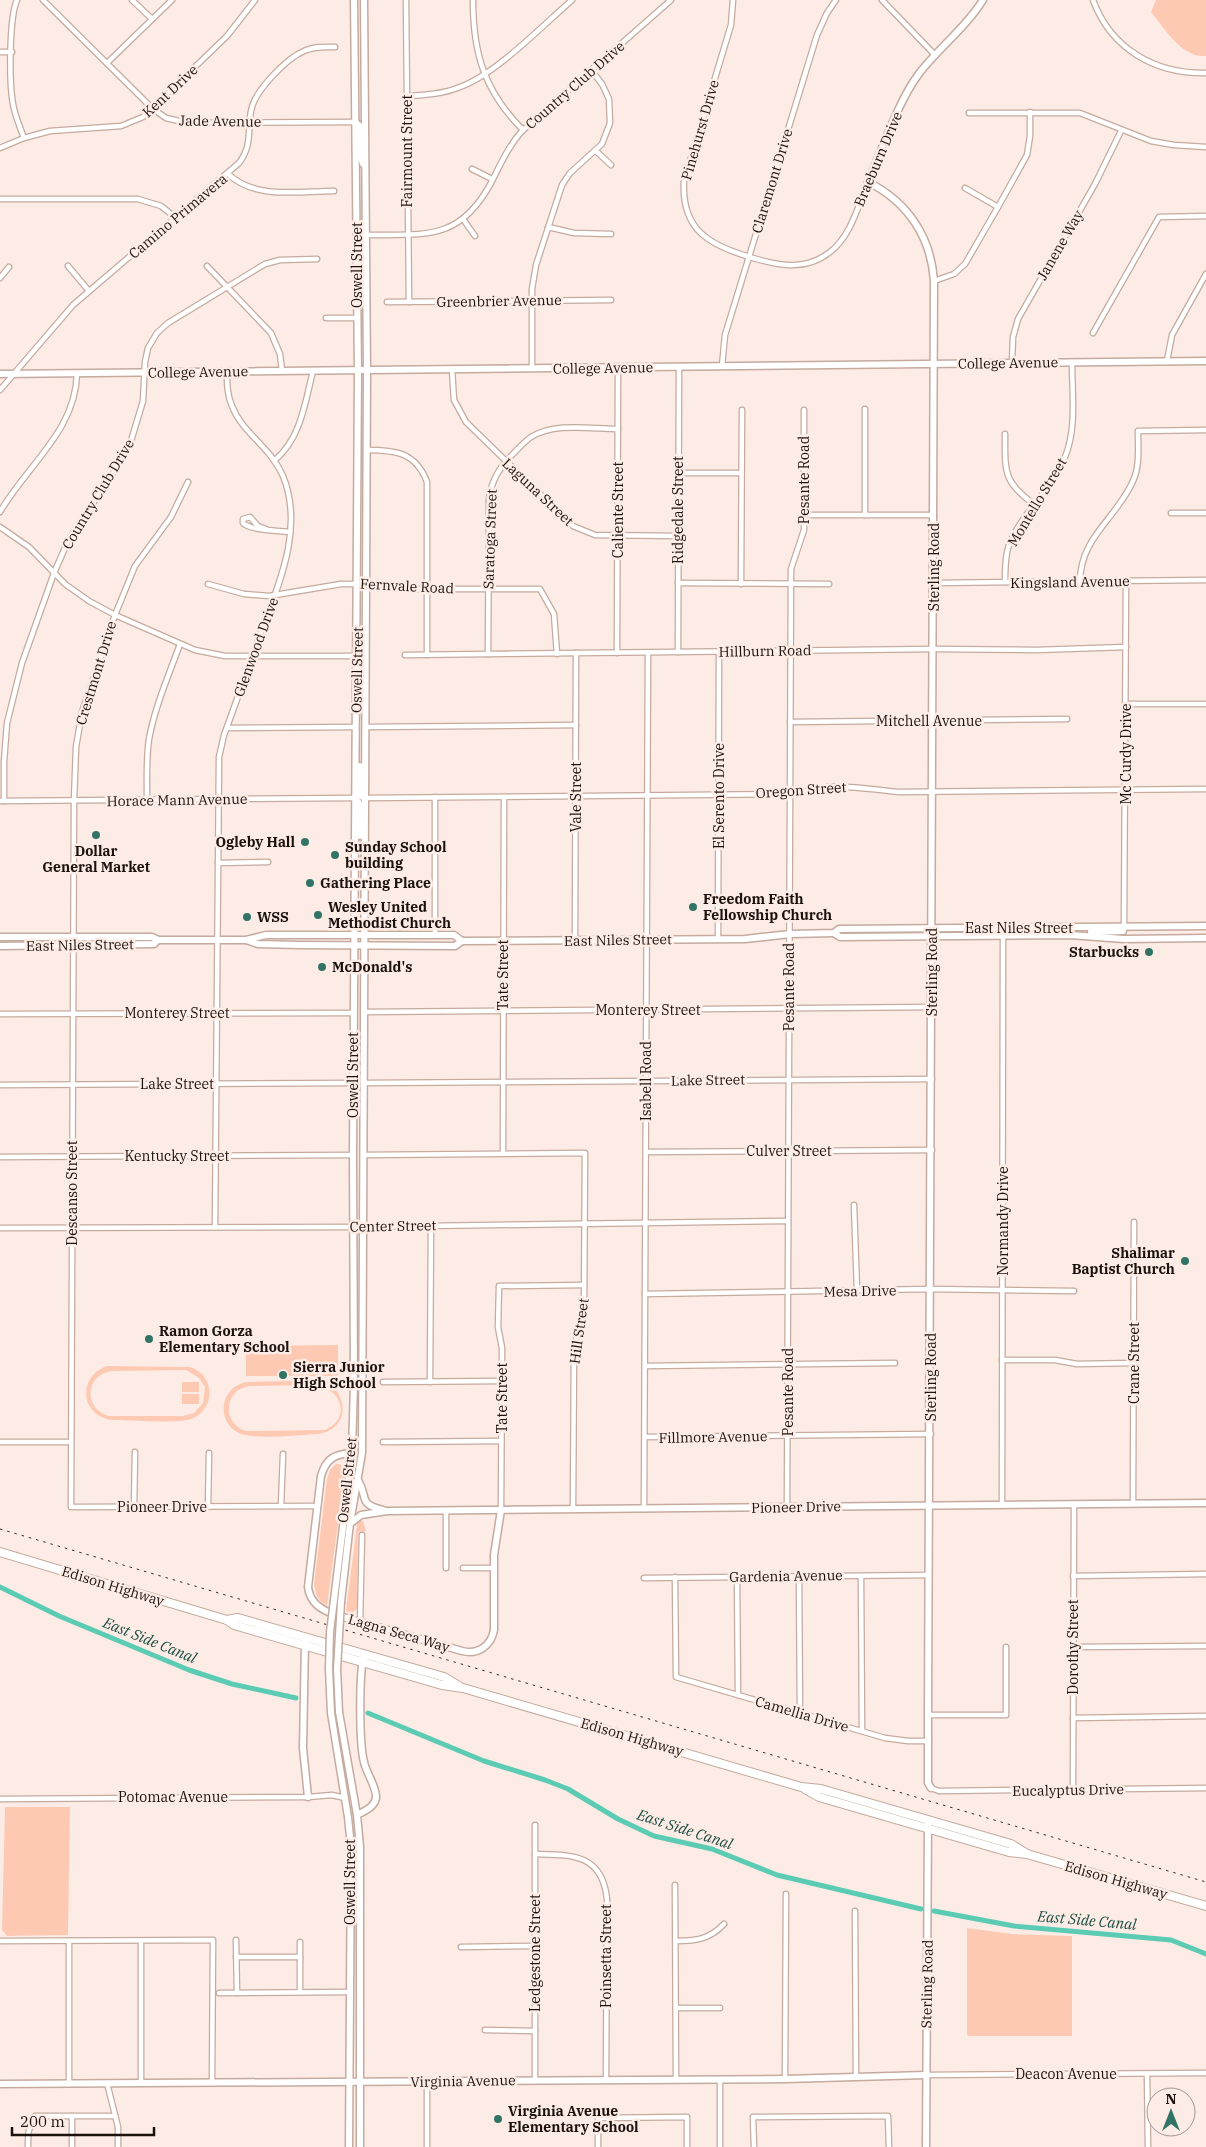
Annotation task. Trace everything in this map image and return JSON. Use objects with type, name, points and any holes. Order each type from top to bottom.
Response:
[{"type":"main road","name":"Oswell Street","points":[[354,0],[358,318],[357,656],[354,798],[356,944],[353,1155],[355,1227],[352,1453],[338,1601],[337,1669],[339,1712],[356,1816],[360,1855],[360,2147]]},
{"type":"main road","name":"Oswell Street","points":[[349,2147],[349,1992],[352,1847],[331,1713],[329,1669],[330,1632],[338,1601],[362,1453],[367,370],[364,0]]},
{"type":"main road","name":"Braeburn Drive","points":[[868,182],[907,93],[919,74],[968,21],[983,0]]},
{"type":"main road","points":[[355,122],[360,126],[360,154],[365,170]]},
{"type":"main road","points":[[356,179],[361,231],[365,235]]},
{"type":"main road","name":"Sterling Road","points":[[868,182],[896,200],[917,224],[929,249],[934,281],[931,1434],[928,1715],[928,1783],[931,1788]]},
{"type":"main road","name":"College Avenue","points":[[0,374],[1206,361]]},
{"type":"main road","points":[[356,745],[360,757],[360,793],[365,798]]},
{"type":"main road","points":[[354,798],[360,802],[360,835],[364,852]]},
{"type":"main road","name":"East Niles Street","points":[[0,946],[152,937],[158,940],[246,940],[266,944],[455,946],[462,941],[718,939],[834,933],[840,929],[1206,926]]},
{"type":"main road","points":[[1075,936],[1083,932],[1122,931],[1124,927]]},
{"type":"main road","points":[[1003,936],[1005,932],[1047,928]]},
{"type":"main road","name":"East Niles Street","points":[[834,933],[840,937],[1075,936],[1124,939],[1206,938]]},
{"type":"main road","name":"East Niles Street","points":[[246,940],[266,934],[454,935],[462,941]]},
{"type":"main road","name":"East Niles Street","points":[[0,937],[74,941]]},
{"type":"main road","name":"Lagna Seca Way","points":[[352,1453],[340,1454],[329,1458],[324,1466],[308,1587],[308,1594],[317,1606],[336,1616],[462,1652],[471,1652],[482,1649],[493,1636],[494,1568]]},
{"type":"main road","name":"Pioneer Drive","points":[[358,1480],[368,1506],[387,1511]]},
{"type":"main road","name":"Pioneer Drive","points":[[350,1523],[361,1515],[387,1511],[1206,1503]]},
{"type":"main road","points":[[494,1568],[495,1544],[501,1510]]},
{"type":"main road","name":"Edison Highway","points":[[0,1552],[227,1620],[234,1625],[442,1685],[463,1688],[801,1787],[819,1797],[928,1824],[1009,1852],[1027,1854],[1206,1906]]},
{"type":"main road","name":"Edison Highway","points":[[227,1620],[238,1618],[306,1637],[444,1677],[463,1688]]},
{"type":"main road","points":[[306,1637],[304,1645],[303,1748],[308,1797]]},
{"type":"main road","points":[[356,1816],[373,1806],[376,1794],[364,1762],[362,1749],[362,1662],[364,1654]]},
{"type":"main road","name":"Sterling Road","points":[[926,2147],[928,1824]]},
{"type":"main road","points":[[351,1921],[355,1925],[360,1968]]},
{"type":"main road","name":"Virginia Avenue","points":[[0,2084],[360,2083],[926,2076]]},
{"type":"street","points":[[17,0],[11,21],[13,102],[24,138]]},
{"type":"street","name":"Jade Avenue","points":[[43,0],[153,109],[166,118],[182,123],[355,122]]},
{"type":"street","points":[[132,0],[152,19]]},
{"type":"street","points":[[107,63],[172,0]]},
{"type":"street","name":"Kent Drive","points":[[0,148],[24,138],[63,128],[121,126],[136,121],[153,109],[228,36],[255,0]]},
{"type":"street","name":"Fairmount Street","points":[[406,0],[408,302]]},
{"type":"street","points":[[473,0],[474,36],[484,75],[497,99],[523,130]]},
{"type":"street","points":[[407,96],[449,91],[484,75],[572,0]]},
{"type":"street","name":"Country Club Drive","points":[[365,235],[408,234],[442,230],[463,219],[477,206],[510,147],[523,130],[670,0]]},
{"type":"street","name":"Pinehurst Drive","points":[[733,0],[731,26],[686,172],[684,194],[689,214],[704,236],[725,250],[749,257]]},
{"type":"street","name":"Claremont Drive","points":[[722,366],[723,341],[817,35],[827,13],[836,0]]},
{"type":"street","points":[[882,0],[935,56]]},
{"type":"street","points":[[1093,0],[1111,33],[1136,55],[1163,68],[1186,73],[1206,73]]},
{"type":"street","name":"Camino Primavera","points":[[0,390],[72,305],[240,163],[247,151],[252,108],[259,93],[292,59],[310,49],[335,47]]},
{"type":"street","points":[[0,52],[12,52]]},
{"type":"street","points":[[532,368],[534,276],[548,227],[566,179],[596,151],[608,130],[610,106],[602,84],[590,70]]},
{"type":"street","points":[[934,281],[954,274],[965,264],[998,207],[1026,155],[1030,136],[1030,112]]},
{"type":"street","points":[[970,113],[1080,113],[1096,118],[1121,131],[1164,144],[1206,147]]},
{"type":"street","name":"Janene Way","points":[[1012,363],[1013,336],[1018,319],[1095,184],[1121,131]]},
{"type":"street","points":[[596,151],[611,164]]},
{"type":"street","points":[[472,169],[492,180]]},
{"type":"street","points":[[228,174],[240,184],[255,190],[334,191]]},
{"type":"street","name":"Braeburn Drive","points":[[749,257],[774,264],[791,266],[807,264],[824,256],[843,238],[868,182]]},
{"type":"street","points":[[965,188],[998,207]]},
{"type":"street","points":[[0,199],[138,199],[161,206],[176,218]]},
{"type":"street","points":[[1093,333],[1159,217],[1206,216]]},
{"type":"street","points":[[463,219],[475,236]]},
{"type":"street","points":[[548,227],[574,233],[611,234]]},
{"type":"street","name":"Country Club Drive","points":[[2,801],[4,746],[10,706],[22,663],[54,573],[76,526],[117,467],[131,441],[142,401],[148,348],[162,328],[226,287],[272,262],[317,259]]},
{"type":"street","points":[[68,266],[89,291]]},
{"type":"street","points":[[207,266],[275,340],[280,354],[282,371]]},
{"type":"street","points":[[0,278],[9,267]]},
{"type":"street","points":[[1167,361],[1172,335],[1206,274]]},
{"type":"street","name":"Greenbrier Avenue","points":[[387,302],[611,300]]},
{"type":"street","points":[[326,318],[358,318]]},
{"type":"street","name":"Montello Street","points":[[1005,582],[1005,563],[1009,546],[1016,532],[1058,473],[1069,446],[1072,425],[1072,362]]},
{"type":"street","name":"Ridgedale Street","points":[[678,652],[679,367]]},
{"type":"street","name":"Caliente Street","points":[[617,653],[618,368]]},
{"type":"street","name":"Laguna Street","points":[[452,369],[454,400],[461,415],[573,526],[596,535],[678,536]]},
{"type":"street","points":[[275,460],[288,448],[296,434],[313,371]]},
{"type":"street","name":"Glenwood Drive","points":[[216,1227],[219,757],[227,728],[274,596],[285,561],[290,532],[289,499],[283,477],[275,460],[236,415],[229,396],[227,372]]},
{"type":"street","points":[[0,512],[25,474],[63,426],[74,401],[78,373]]},
{"type":"street","points":[[864,515],[865,409]]},
{"type":"street","points":[[741,584],[742,410]]},
{"type":"street","name":"Pesante Road","points":[[787,1507],[791,584],[792,562],[803,537],[804,410]]},
{"type":"street","name":"Saratoga Street","points":[[488,654],[489,498],[495,476],[506,461],[526,441],[549,430],[618,429]]},
{"type":"street","points":[[1080,582],[1081,563],[1087,548],[1134,480],[1138,466],[1138,431],[1206,430]]},
{"type":"street","points":[[1005,434],[1005,462],[1008,476],[1020,494],[1035,505]]},
{"type":"street","points":[[366,450],[389,450],[403,454],[416,463],[424,476],[428,489],[427,655]]},
{"type":"street","points":[[679,473],[741,473]]},
{"type":"street","name":"Crestmont Drive","points":[[74,941],[74,801],[76,747],[82,712],[115,615],[136,566],[171,518],[188,482]]},
{"type":"street","points":[[1171,513],[1206,513]]},
{"type":"street","points":[[804,515],[934,515]]},
{"type":"street","points":[[266,529],[258,526],[250,517],[243,519],[243,524],[246,527],[290,532]]},
{"type":"street","points":[[0,527],[29,547],[78,594],[115,615],[180,644],[216,655],[357,656]]},
{"type":"street","name":"Kingsland Avenue","points":[[934,583],[1206,580]]},
{"type":"street","name":"Mc Curdy Drive","points":[[1124,927],[1126,581]]},
{"type":"street","points":[[678,583],[829,584]]},
{"type":"street","name":"Fernvale Road","points":[[208,584],[244,594],[274,596],[332,585],[357,584],[428,589],[540,589],[554,614],[556,654]]},
{"type":"street","points":[[147,800],[146,766],[149,738],[180,644]]},
{"type":"street","name":"Hillburn Road","points":[[405,655],[934,649],[1036,650],[1126,647]]},
{"type":"street","name":"El Serento Drive","points":[[718,939],[719,652]]},
{"type":"street","name":"Vale Street","points":[[575,941],[576,653]]},
{"type":"street","name":"Isabell Road","points":[[644,1508],[648,653]]},
{"type":"street","points":[[1126,704],[1206,704]]},
{"type":"street","name":"Mitchell Avenue","points":[[790,722],[1067,719]]},
{"type":"street","points":[[365,727],[576,725]]},
{"type":"street","points":[[227,728],[356,727]]},
{"type":"street","name":"Oregon Street","points":[[365,798],[790,794],[836,787],[863,787],[899,792],[1206,789]]},
{"type":"street","points":[[435,797],[435,935]]},
{"type":"street","name":"Tate Street","points":[[503,1153],[504,797]]},
{"type":"street","name":"Horace Mann Avenue","points":[[2,801],[354,798]]},
{"type":"street","points":[[218,863],[268,862]]},
{"type":"street","name":"Normandy Drive","points":[[1002,1505],[1003,936]]},
{"type":"street","name":"Descanso Street","points":[[70,1442],[74,941]]},
{"type":"street","name":"Monterey Street","points":[[364,1012],[932,1007]]},
{"type":"street","name":"Monterey Street","points":[[0,1014],[354,1013]]},
{"type":"street","name":"Lake Street","points":[[364,1083],[932,1078]]},
{"type":"street","name":"Lake Street","points":[[0,1085],[354,1083]]},
{"type":"street","name":"Culver Street","points":[[646,1152],[932,1150]]},
{"type":"street","name":"Hill Street","points":[[503,1153],[585,1152],[583,1318],[574,1347],[573,1509]]},
{"type":"street","points":[[363,1155],[503,1153]]},
{"type":"street","name":"Kentucky Street","points":[[0,1157],[353,1155]]},
{"type":"street","points":[[854,1205],[857,1290]]},
{"type":"street","name":"Center Street","points":[[0,1228],[355,1227],[787,1221]]},
{"type":"street","name":"Crane Street","points":[[1133,1504],[1134,1222]]},
{"type":"street","points":[[430,1382],[431,1225]]},
{"type":"street","name":"Tate Street","points":[[501,1510],[502,1348],[498,1327],[499,1286],[584,1285]]},
{"type":"street","name":"Mesa Drive","points":[[645,1294],[930,1289],[1074,1291]]},
{"type":"street","points":[[1002,1360],[1055,1360],[1077,1364],[1134,1363]]},
{"type":"street","points":[[645,1366],[895,1363]]},
{"type":"street","points":[[384,1382],[502,1381]]},
{"type":"street","name":"Fillmore Avenue","points":[[644,1437],[931,1434]]},
{"type":"street","points":[[383,1442],[501,1441]]},
{"type":"street","points":[[0,1442],[70,1442]]},
{"type":"street","name":"Pioneer Drive","points":[[70,1442],[71,1507],[318,1506]]},
{"type":"street","points":[[134,1508],[135,1452]]},
{"type":"street","points":[[208,1507],[209,1453]]},
{"type":"street","points":[[281,1506],[283,1454]]},
{"type":"street","name":"Dorothy Street","points":[[1073,1790],[1074,1504]]},
{"type":"street","points":[[446,1510],[446,1568]]},
{"type":"street","name":"Oswell Street","points":[[360,1622],[362,1535]]},
{"type":"street","points":[[463,1568],[494,1568]]},
{"type":"street","points":[[1073,1576],[1206,1574]]},
{"type":"street","name":"Gardenia Avenue","points":[[644,1578],[929,1575]]},
{"type":"street","points":[[799,1576],[800,1713]]},
{"type":"street","points":[[861,1576],[862,1731]]},
{"type":"street","points":[[737,1577],[738,1695]]},
{"type":"street","name":"Camellia Drive","points":[[675,1578],[676,1677],[897,1740],[929,1741]]},
{"type":"street","points":[[1073,1647],[1206,1646]]},
{"type":"street","points":[[928,1715],[1006,1715],[1006,1647]]},
{"type":"street","points":[[1073,1718],[1206,1716]]},
{"type":"street","name":"Eucalyptus Drive","points":[[931,1788],[939,1791],[1206,1788]]},
{"type":"street","name":"Potomac Avenue","points":[[0,1798],[308,1797],[332,1795],[345,1798]]},
{"type":"street","name":"Ledgestone Street","points":[[535,1825],[535,2081]]},
{"type":"street","name":"Poinsetta Street","points":[[535,1854],[580,1857],[593,1866],[604,1885],[607,1899],[606,2080]]},
{"type":"street","points":[[675,1885],[677,1941],[676,2080]]},
{"type":"street","points":[[786,1894],[786,2079]]},
{"type":"street","points":[[855,1911],[856,2077]]},
{"type":"street","points":[[677,1941],[693,1941],[707,1938],[724,1924]]},
{"type":"street","points":[[141,1940],[141,2083]]},
{"type":"street","points":[[0,1941],[212,1940],[212,2083]]},
{"type":"street","points":[[236,1940],[237,1993]]},
{"type":"street","points":[[69,1941],[69,2084]]},
{"type":"street","points":[[300,1942],[300,1992]]},
{"type":"street","points":[[460,1946],[535,1946]]},
{"type":"street","points":[[236,1957],[300,1957]]},
{"type":"street","points":[[219,1993],[349,1992]]},
{"type":"street","points":[[676,2008],[720,2008]]},
{"type":"street","points":[[485,2030],[535,2031]]},
{"type":"street","name":"Deacon Avenue","points":[[926,2076],[1206,2073]]},
{"type":"street","points":[[1147,2074],[1148,2147]]},
{"type":"street","points":[[720,2079],[720,2147]]},
{"type":"street","points":[[427,2082],[427,2147]]},
{"type":"street","points":[[107,2084],[118,2127],[118,2147]]},
{"type":"street","points":[[28,2147],[28,2131],[30,2123],[35,2116],[115,2116]]},
{"type":"street","points":[[72,2116],[72,2147]]},
{"type":"street","points":[[754,2147],[753,2117],[888,2116],[889,2147]]},
{"type":"street","points":[[598,2147],[598,2118],[687,2117],[687,2147]]},
{"type":"shaded area","points":[[1156,0],[1206,0],[1206,56],[1189,52],[1168,34],[1151,12]]},
{"type":"shaded area","points":[[338,1345],[338,1376],[246,1376],[246,1346]]},
{"type":"shaded area","points":[[107,1366],[190,1367],[200,1372],[205,1378],[210,1393],[208,1402],[203,1411],[191,1419],[165,1422],[103,1418],[89,1405],[86,1396],[90,1379],[97,1371]],"holes":[[[186,1370],[199,1378],[205,1387],[203,1403],[194,1413],[183,1416],[109,1416],[101,1412],[91,1399],[92,1385],[96,1378],[112,1371]]]},
{"type":"shaded area","points":[[338,1380],[338,1385],[332,1386],[341,1400],[343,1407],[342,1415],[334,1427],[327,1432],[318,1434],[262,1437],[239,1433],[230,1427],[227,1422],[224,1411],[225,1400],[231,1390],[237,1385],[248,1382]],"holes":[[[318,1385],[326,1388],[338,1399],[341,1412],[333,1425],[325,1430],[246,1431],[238,1427],[232,1421],[229,1414],[231,1399],[241,1388],[250,1386]]]},
{"type":"shaded area","points":[[182,1382],[199,1382],[199,1392],[182,1392]]},
{"type":"shaded area","points":[[182,1394],[199,1394],[199,1404],[182,1404]]},
{"type":"shaded area","points":[[336,1464],[340,1464],[343,1469],[344,1478],[327,1606],[318,1597],[314,1584],[327,1479],[330,1470]]},
{"type":"shaded area","points":[[359,1521],[363,1521],[366,1531],[358,1532],[357,1609],[352,1613],[346,1611],[357,1524]]},
{"type":"shaded area","points":[[5,1807],[70,1807],[68,1935],[7,1936],[2,1930]]},
{"type":"shaded area","points":[[967,1928],[1012,1934],[1072,1936],[1072,2036],[967,2035]]},
{"type":"waterway","name":"East Side Canal","points":[[0,1587],[59,1616],[189,1670],[232,1684],[296,1698]]},
{"type":"waterway","name":"East Side Canal","points":[[368,1713],[484,1761],[568,1789],[618,1819],[654,1836],[712,1849],[777,1875],[921,1909]]},
{"type":"waterway","name":"East Side Canal","points":[[934,1911],[1014,1926],[1171,1940],[1206,1954]]},
{"type":"railway","points":[[0,1529],[1206,1882]]},
{"type":"place","name":"Dollar General Market","points":[[96,835]]},
{"type":"place","name":"Ogleby Hall","points":[[305,842]]},
{"type":"place","name":"Sunday School building","points":[[335,855]]},
{"type":"place","name":"Gathering Place","points":[[310,883]]},
{"type":"place","name":"Freedom Faith Fellowship Church","points":[[693,907]]},
{"type":"place","name":"Wesley United Methodist Church","points":[[318,915]]},
{"type":"place","name":"WSS","points":[[247,917]]},
{"type":"place","name":"Starbucks","points":[[1149,952]]},
{"type":"place","name":"McDonald's","points":[[322,967]]},
{"type":"place","name":"Shalimar Baptist Church","points":[[1185,1261]]},
{"type":"place","name":"Ramon Gorza Elementary School","points":[[149,1339]]},
{"type":"place","name":"Sierra Junior High School","points":[[283,1375]]},
{"type":"place","name":"Virginia Avenue Elementary School","points":[[498,2119]]}]
